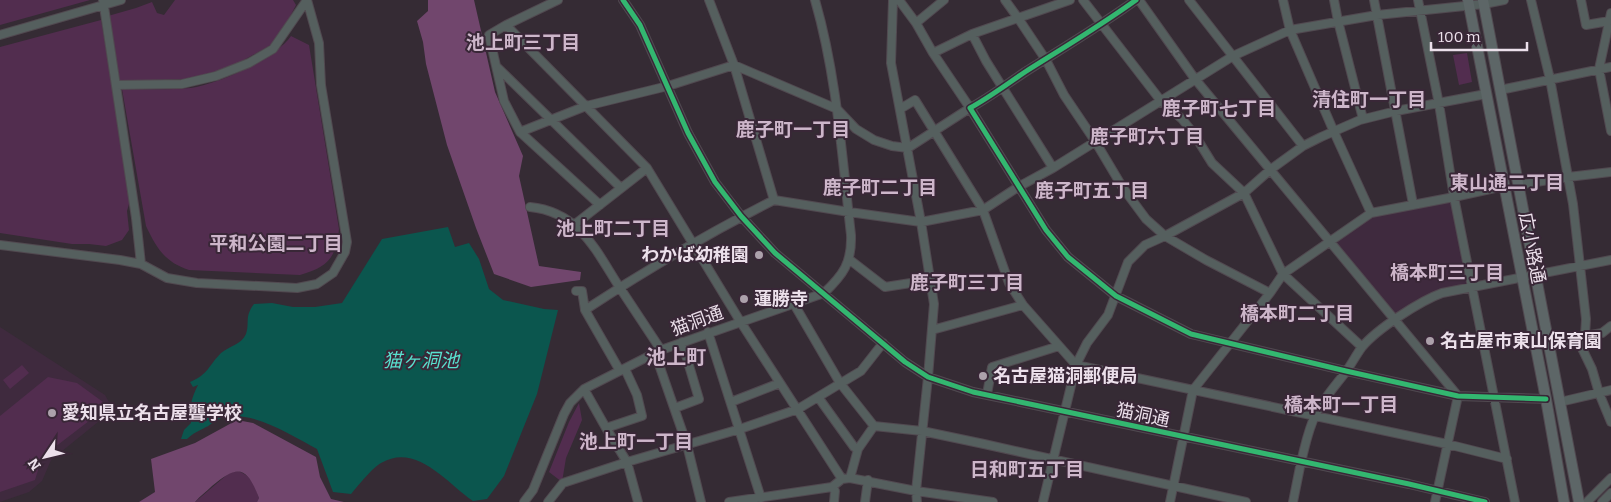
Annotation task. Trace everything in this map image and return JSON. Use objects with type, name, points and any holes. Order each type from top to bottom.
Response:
[{"type":"main road","name":"広小路通","points":[[1468,2],[1546,399],[1564,502]]},
{"type":"main road","name":"広小路通","points":[[1484,2],[1579,502]]},
{"type":"street","points":[[0,35],[103,3],[120,0]]},
{"type":"street","points":[[116,85],[182,84],[216,76],[249,63],[273,49],[307,0]]},
{"type":"street","points":[[0,245],[141,264],[167,278],[188,282],[297,288],[317,284],[334,273],[340,264],[347,242],[321,85],[319,43],[307,0]]},
{"type":"street","points":[[558,0],[506,24],[489,35],[504,101],[520,132],[600,205]]},
{"type":"street","points":[[623,0],[640,25],[688,133],[715,182],[741,216],[775,253],[824,293],[837,281],[850,260],[852,249],[837,110],[824,29],[815,0]]},
{"type":"street","points":[[709,0],[734,65],[774,200]]},
{"type":"street","points":[[892,0],[891,62],[922,222],[934,304],[916,491],[917,502]]},
{"type":"street","points":[[899,0],[916,23],[933,53],[970,108],[1046,230],[1068,257],[1116,296],[1190,334],[1458,396],[1546,399]]},
{"type":"street","points":[[916,23],[944,0]]},
{"type":"street","points":[[1006,0],[1046,60],[1064,95],[1095,141],[1123,188],[1146,220],[1165,236],[1206,260],[1270,293]]},
{"type":"street","points":[[933,53],[972,34],[1070,0]]},
{"type":"street","points":[[1083,0],[1161,101],[1188,127],[1212,163],[1244,193],[1283,274],[1362,347]]},
{"type":"street","points":[[520,132],[586,106],[668,86],[734,65],[837,110],[856,129],[874,140],[892,146],[908,148],[1102,25],[1137,0],[1195,79],[1458,396]]},
{"type":"street","points":[[1189,0],[1303,146]]},
{"type":"street","points":[[1283,0],[1290,30],[1371,213]]},
{"type":"street","points":[[1334,0],[1363,119]]},
{"type":"street","points":[[1374,0],[1413,204]]},
{"type":"street","points":[[1418,0],[1454,197],[1515,502]]},
{"type":"street","points":[[585,310],[694,243],[741,216],[774,200],[922,222],[983,210],[1233,56],[1290,30],[1468,2],[1504,0]]},
{"type":"street","points":[[1531,0],[1550,79],[1573,204],[1586,319],[1581,337],[1599,393],[1611,422]]},
{"type":"street","points":[[1581,0],[1586,26],[1610,17]]},
{"type":"street","points":[[103,3],[141,264]]},
{"type":"street","points":[[1610,17],[1599,69],[1611,131]]},
{"type":"street","points":[[506,24],[647,168],[740,321],[842,479]]},
{"type":"street","points":[[972,34],[986,61],[1053,168]]},
{"type":"street","points":[[497,67],[621,188]]},
{"type":"street","points":[[1500,90],[1611,67]]},
{"type":"street","points":[[1043,502],[1076,365],[1087,343],[1108,315],[1128,262],[1145,245],[1244,193],[1270,170],[1303,146],[1363,119],[1486,94]]},
{"type":"street","points":[[900,109],[915,100],[936,131],[983,210],[1009,283],[1023,305],[1076,365],[1447,444],[1507,460]]},
{"type":"street","points":[[574,225],[647,168]]},
{"type":"street","points":[[1518,185],[1611,172]]},
{"type":"street","points":[[1170,502],[1193,390],[1283,274],[1371,213],[1504,186]]},
{"type":"street","points":[[530,208],[552,211],[574,225],[590,240],[658,351],[701,502]]},
{"type":"street","points":[[850,260],[886,287],[930,280]]},
{"type":"street","points":[[1293,502],[1301,462],[1314,416],[1362,347],[1396,320],[1430,297],[1442,293],[1611,260]]},
{"type":"street","points":[[576,291],[582,291],[585,310],[637,395],[642,416],[606,428]]},
{"type":"street","name":"猫洞通","points":[[524,502],[533,490],[564,414],[570,403],[584,390],[658,351],[824,293],[905,362],[928,377],[973,392],[1485,502]]},
{"type":"street","points":[[794,304],[840,383],[874,426],[922,431],[1246,502]]},
{"type":"street","points":[[932,330],[1023,305]]},
{"type":"street","points":[[1549,347],[1602,333],[1611,326]]},
{"type":"street","points":[[708,332],[762,498]]},
{"type":"street","points":[[675,408],[699,399],[682,342]]},
{"type":"street","points":[[548,502],[563,483],[798,409],[861,371],[883,343]]},
{"type":"street","points":[[987,394],[992,367],[1059,346]]},
{"type":"street","points":[[731,402],[780,383]]},
{"type":"street","points":[[584,390],[627,462],[638,502]]},
{"type":"street","points":[[1560,402],[1611,390]]},
{"type":"street","points":[[1435,502],[1458,396]]},
{"type":"street","points":[[818,397],[854,448],[858,450]]},
{"type":"street","points":[[850,478],[858,450],[874,426]]},
{"type":"street","points":[[729,502],[832,487],[842,479],[850,478],[868,480],[916,491],[989,502]]},
{"type":"street","points":[[1587,502],[1611,478]]},
{"type":"street","points":[[865,502],[868,480]]},
{"type":"street","points":[[832,487],[835,491],[834,502]]},
{"type":"street","points":[[1602,502],[1611,493]]},
{"type":"shaded area","points":[[0,0],[90,0],[0,25]]},
{"type":"shaded area","points":[[175,0],[293,0],[296,5],[285,26],[271,45],[240,62],[211,73],[186,79],[120,81],[108,16],[152,2],[157,13],[164,15]]},
{"type":"shaded area","points":[[428,0],[474,0],[495,92],[523,156],[519,176],[539,266],[581,272],[580,280],[531,287],[494,274],[447,145],[426,64],[423,42],[417,21],[428,11]]},
{"type":"shaded area","points":[[101,20],[131,197],[127,211],[129,230],[122,240],[106,246],[72,244],[0,233],[0,47]]},
{"type":"shaded area","points":[[291,36],[309,45],[339,229],[333,254],[324,265],[300,275],[189,270],[181,267],[163,254],[146,226],[122,89],[166,89],[203,86],[231,76],[260,62],[283,45]]},
{"type":"shaded area","points":[[1467,53],[1472,82],[1459,85],[1453,55]]},
{"type":"shaded area","points":[[1451,203],[1467,286],[1397,317],[1337,244],[1338,240],[1373,215]]},
{"type":"shaded area","name":"愛知県立名古屋聾学校","points":[[0,327],[105,395],[110,404],[98,422],[51,460],[42,481],[29,492],[0,502]]},
{"type":"shaded area","points":[[22,365],[29,373],[10,389],[3,380]]},
{"type":"shaded area","name":"愛知県立名古屋聾学校","points":[[48,377],[77,383],[103,402],[102,411],[42,457],[35,480],[0,492],[0,416]]},
{"type":"shaded area","points":[[579,403],[582,420],[566,458],[562,482],[549,472],[569,422]]},
{"type":"shaded area","points":[[237,420],[253,423],[316,457],[320,477],[331,499],[344,502],[257,502],[259,498],[255,487],[246,474],[235,472],[221,479],[195,502],[139,502],[155,492],[151,459],[195,443]]},
{"type":"shaded area","points":[[238,471],[247,476],[252,482],[259,498],[257,502],[195,502],[229,473]]},
{"type":"water","name":"猫ヶ洞池","points":[[448,227],[455,247],[469,243],[479,259],[489,289],[503,300],[544,309],[558,310],[537,394],[504,476],[487,499],[473,501],[430,467],[419,461],[406,458],[394,458],[381,463],[351,494],[333,492],[317,449],[268,424],[240,416],[228,416],[216,420],[187,439],[181,439],[184,430],[191,423],[191,404],[198,385],[193,387],[190,382],[205,373],[221,353],[244,338],[247,330],[248,316],[254,304],[272,303],[293,307],[315,307],[342,303],[382,239]]},
{"type":"cycle path","points":[[623,0],[640,25],[688,133],[715,182],[741,216],[775,253],[905,362],[928,377],[973,392],[1409,484],[1485,502]]},
{"type":"cycle path","points":[[1136,0],[970,108],[1046,230],[1068,257],[1116,296],[1191,334],[1458,396],[1546,399]]},
{"type":"place","name":"わかば幼稚園","points":[[759,255]]},
{"type":"place","name":"蓮勝寺","points":[[744,299]]},
{"type":"place","name":"名古屋市東山保育園","points":[[1430,341]]},
{"type":"place","name":"名古屋猫洞郵便局","points":[[983,376]]},
{"type":"place","name":"愛知県立名古屋聾学校","points":[[52,413]]},
{"type":"district","name":"池上町三丁目","points":[[523,42]]},
{"type":"district","name":"清住町一丁目","points":[[1369,99]]},
{"type":"district","name":"鹿子町七丁目","points":[[1219,108]]},
{"type":"district","name":"鹿子町一丁目","points":[[793,129]]},
{"type":"district","name":"鹿子町六丁目","points":[[1147,136]]},
{"type":"district","name":"東山通二丁目","points":[[1507,182]]},
{"type":"district","name":"鹿子町二丁目","points":[[880,187]]},
{"type":"district","name":"鹿子町五丁目","points":[[1092,190]]},
{"type":"district","name":"池上町二丁目","points":[[613,228]]},
{"type":"district","name":"平和公園二丁目","points":[[276,243]]},
{"type":"district","name":"橋本町三丁目","points":[[1447,272]]},
{"type":"district","name":"鹿子町三丁目","points":[[967,282]]},
{"type":"district","name":"橋本町二丁目","points":[[1297,313]]},
{"type":"district","name":"池上町","points":[[676,357]]},
{"type":"district","name":"橋本町一丁目","points":[[1341,404]]},
{"type":"district","name":"池上町一丁目","points":[[636,441]]},
{"type":"district","name":"日和町五丁目","points":[[1027,469]]}]
